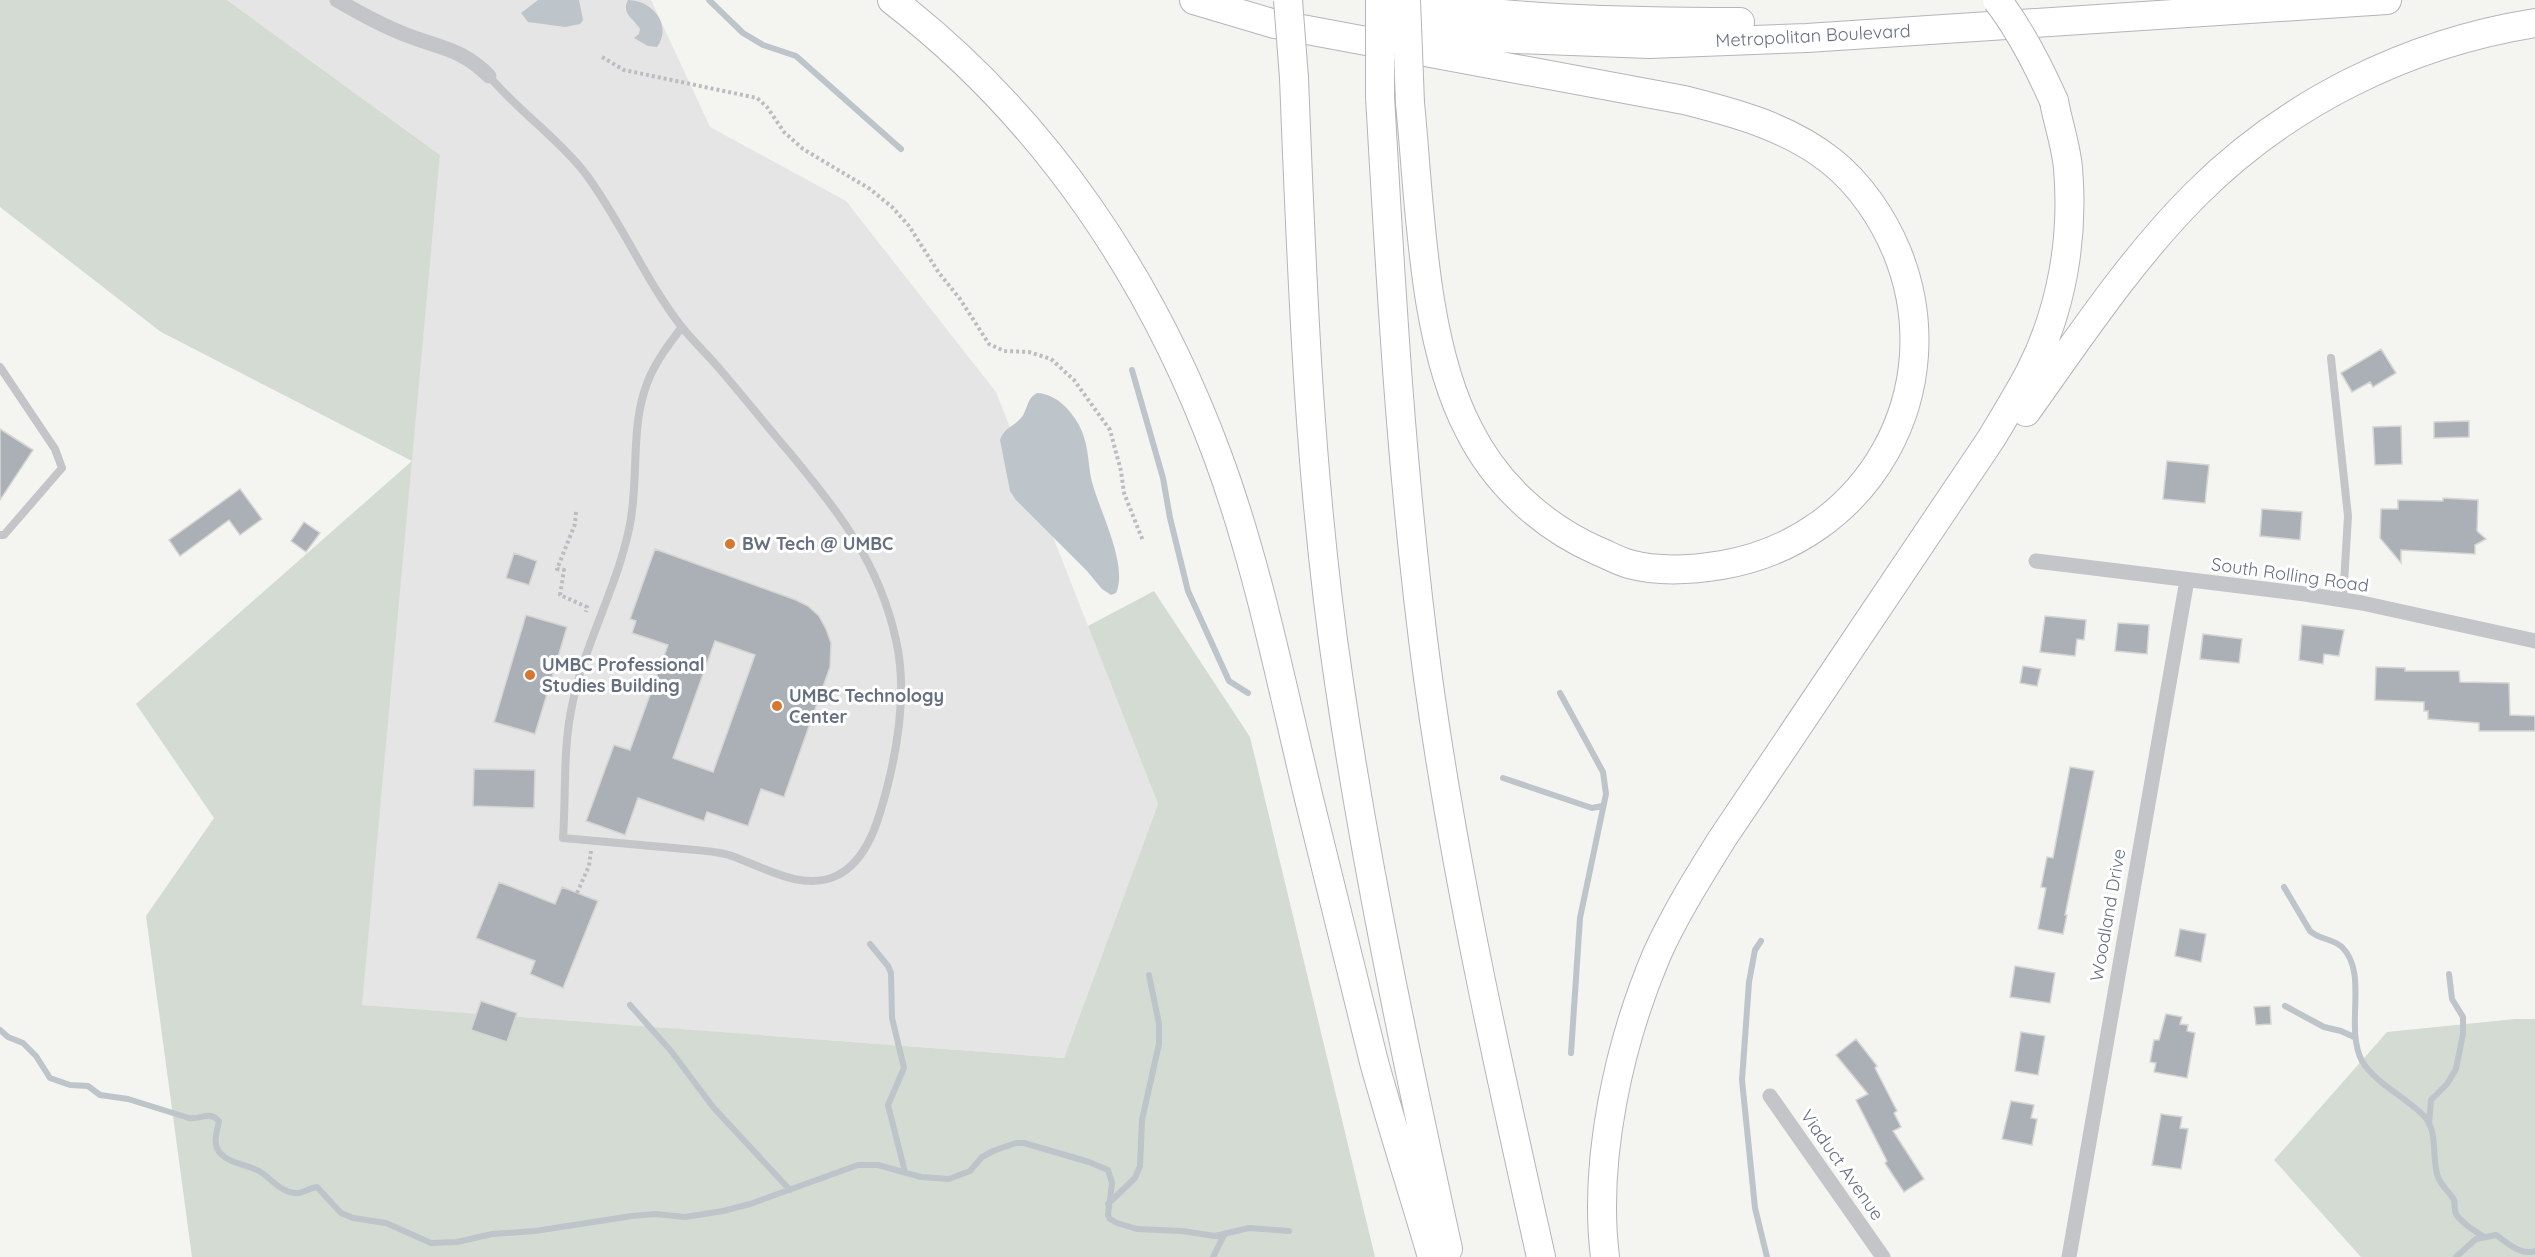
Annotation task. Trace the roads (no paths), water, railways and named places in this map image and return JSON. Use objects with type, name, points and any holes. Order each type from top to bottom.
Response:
[{"type":"highway","points":[[892,0],[954,54],[1001,100],[1041,144],[1118,248],[1149,301],[1185,372],[1219,459],[1247,545],[1375,1064],[1432,1257]]},
{"type":"highway","points":[[1194,0],[1275,24],[1684,100],[1747,116],[1796,138],[1832,162],[1866,198],[1891,237],[1908,278],[1915,324],[1912,377],[1902,419],[1878,466],[1848,503],[1816,528],[1782,548],[1744,561],[1705,568],[1668,570],[1630,564],[1593,549],[1553,528],[1522,502],[1495,471],[1469,431],[1452,393],[1439,342],[1426,269],[1410,103],[1406,0]]},
{"type":"highway","name":"Metropolitan Boulevard","points":[[1240,0],[1399,30],[1516,39],[1650,44],[1807,38],[2387,0]]},
{"type":"highway","points":[[1288,0],[1294,78]]},
{"type":"highway","points":[[1293,0],[1305,351],[1318,501],[1338,680],[1367,856],[1449,1257]]},
{"type":"highway","points":[[1380,0],[1380,96],[1394,354],[1406,497],[1428,679],[1456,854],[1489,1026],[1541,1257]]},
{"type":"highway","points":[[1395,0],[1517,17],[1639,21],[2061,22]]},
{"type":"highway","points":[[1605,1257],[1603,1181],[1611,1111],[1637,1005],[1658,953],[1686,897],[1722,838],[1991,439],[2030,372],[2054,313],[2064,269],[2070,218],[2068,166],[2054,101],[2034,57],[1997,0]]},
{"type":"highway","points":[[1879,608],[2001,446],[2116,287],[2196,194],[2242,153],[2285,120],[2330,93],[2380,69],[2439,45],[2535,23]]},
{"type":"street","points":[[337,0],[411,37],[464,55],[474,61],[489,76]]},
{"type":"street","name":"South Rolling Road","points":[[2036,561],[2343,600],[2535,641]]},
{"type":"street","name":"Woodland Drive","points":[[2068,1257],[2187,580]]},
{"type":"street","name":"Viaduct Avenue","points":[[1770,1096],[1883,1257]]},
{"type":"lane","points":[[489,76],[504,94],[562,148],[583,171],[610,209],[646,276],[682,327],[716,364],[848,525],[867,556],[897,641],[901,679],[897,751],[883,806],[859,859],[836,876],[813,882],[787,878],[726,854],[562,838],[571,711],[581,673],[629,530],[635,494],[639,414],[647,382],[662,354],[682,327]]},
{"type":"lane","points":[[2331,358],[2348,516],[2343,600]]},
{"type":"lane","points":[[0,367],[55,449],[62,468],[4,535],[0,535]]},
{"type":"waterway","points":[[709,0],[743,33],[763,45],[796,56],[901,149]]},
{"type":"waterway","points":[[1132,370],[1163,478],[1170,518],[1188,591],[1229,681],[1248,693]]},
{"type":"waterway","points":[[1560,693],[1603,772],[1606,794],[1580,918],[1571,1053]]},
{"type":"waterway","points":[[1503,778],[1592,808],[1602,806]]},
{"type":"waterway","points":[[2284,887],[2310,931],[2338,944],[2350,958],[2354,971],[2355,1033],[2362,1061],[2375,1076],[2417,1109],[2429,1122],[2439,1180],[2454,1200],[2458,1217],[2468,1227],[2484,1237]]},
{"type":"waterway","points":[[1761,941],[1755,950],[1749,982],[1742,1080],[1755,1208],[1767,1257]]},
{"type":"waterway","points":[[870,944],[891,973],[892,1018],[904,1068],[888,1105],[905,1172]]},
{"type":"waterway","points":[[2429,1124],[2431,1100],[2447,1084],[2456,1069],[2463,1034],[2463,1017],[2452,999],[2449,974]]},
{"type":"waterway","points":[[1108,1204],[1135,1178],[1140,1166],[1142,1120],[1159,1044],[1159,1024],[1149,975]]},
{"type":"waterway","points":[[630,1005],[671,1051],[713,1107],[790,1190]]},
{"type":"waterway","points":[[2285,1006],[2324,1027],[2354,1037]]},
{"type":"waterway","points":[[0,1030],[8,1037],[23,1043],[36,1056],[50,1078],[70,1085],[88,1086],[100,1095],[128,1099],[189,1118],[212,1116],[219,1121],[216,1146],[224,1157],[259,1171],[290,1192],[300,1193],[317,1187],[341,1213],[353,1218],[386,1223],[431,1243],[457,1242],[492,1234],[535,1231],[632,1216],[655,1214],[685,1217],[723,1211],[750,1204],[858,1165],[878,1165],[921,1177],[949,1179],[970,1171],[982,1157],[993,1151],[1016,1143],[1024,1143],[1089,1162],[1108,1170],[1112,1183],[1108,1215],[1117,1223],[1137,1229],[1182,1231],[1215,1236],[1249,1228],[1289,1231]]},
{"type":"waterway","points":[[1213,1257],[1224,1235]]},
{"type":"waterway","points":[[2456,1257],[2476,1239],[2496,1235],[2519,1250],[2535,1251]]},
{"type":"place","name":"BW Tech @ UMBC","points":[[730,544]]},
{"type":"place","name":"UMBC Professional Studies Building","points":[[530,675]]},
{"type":"place","name":"UMBC Technology Center","points":[[777,706]]}]
